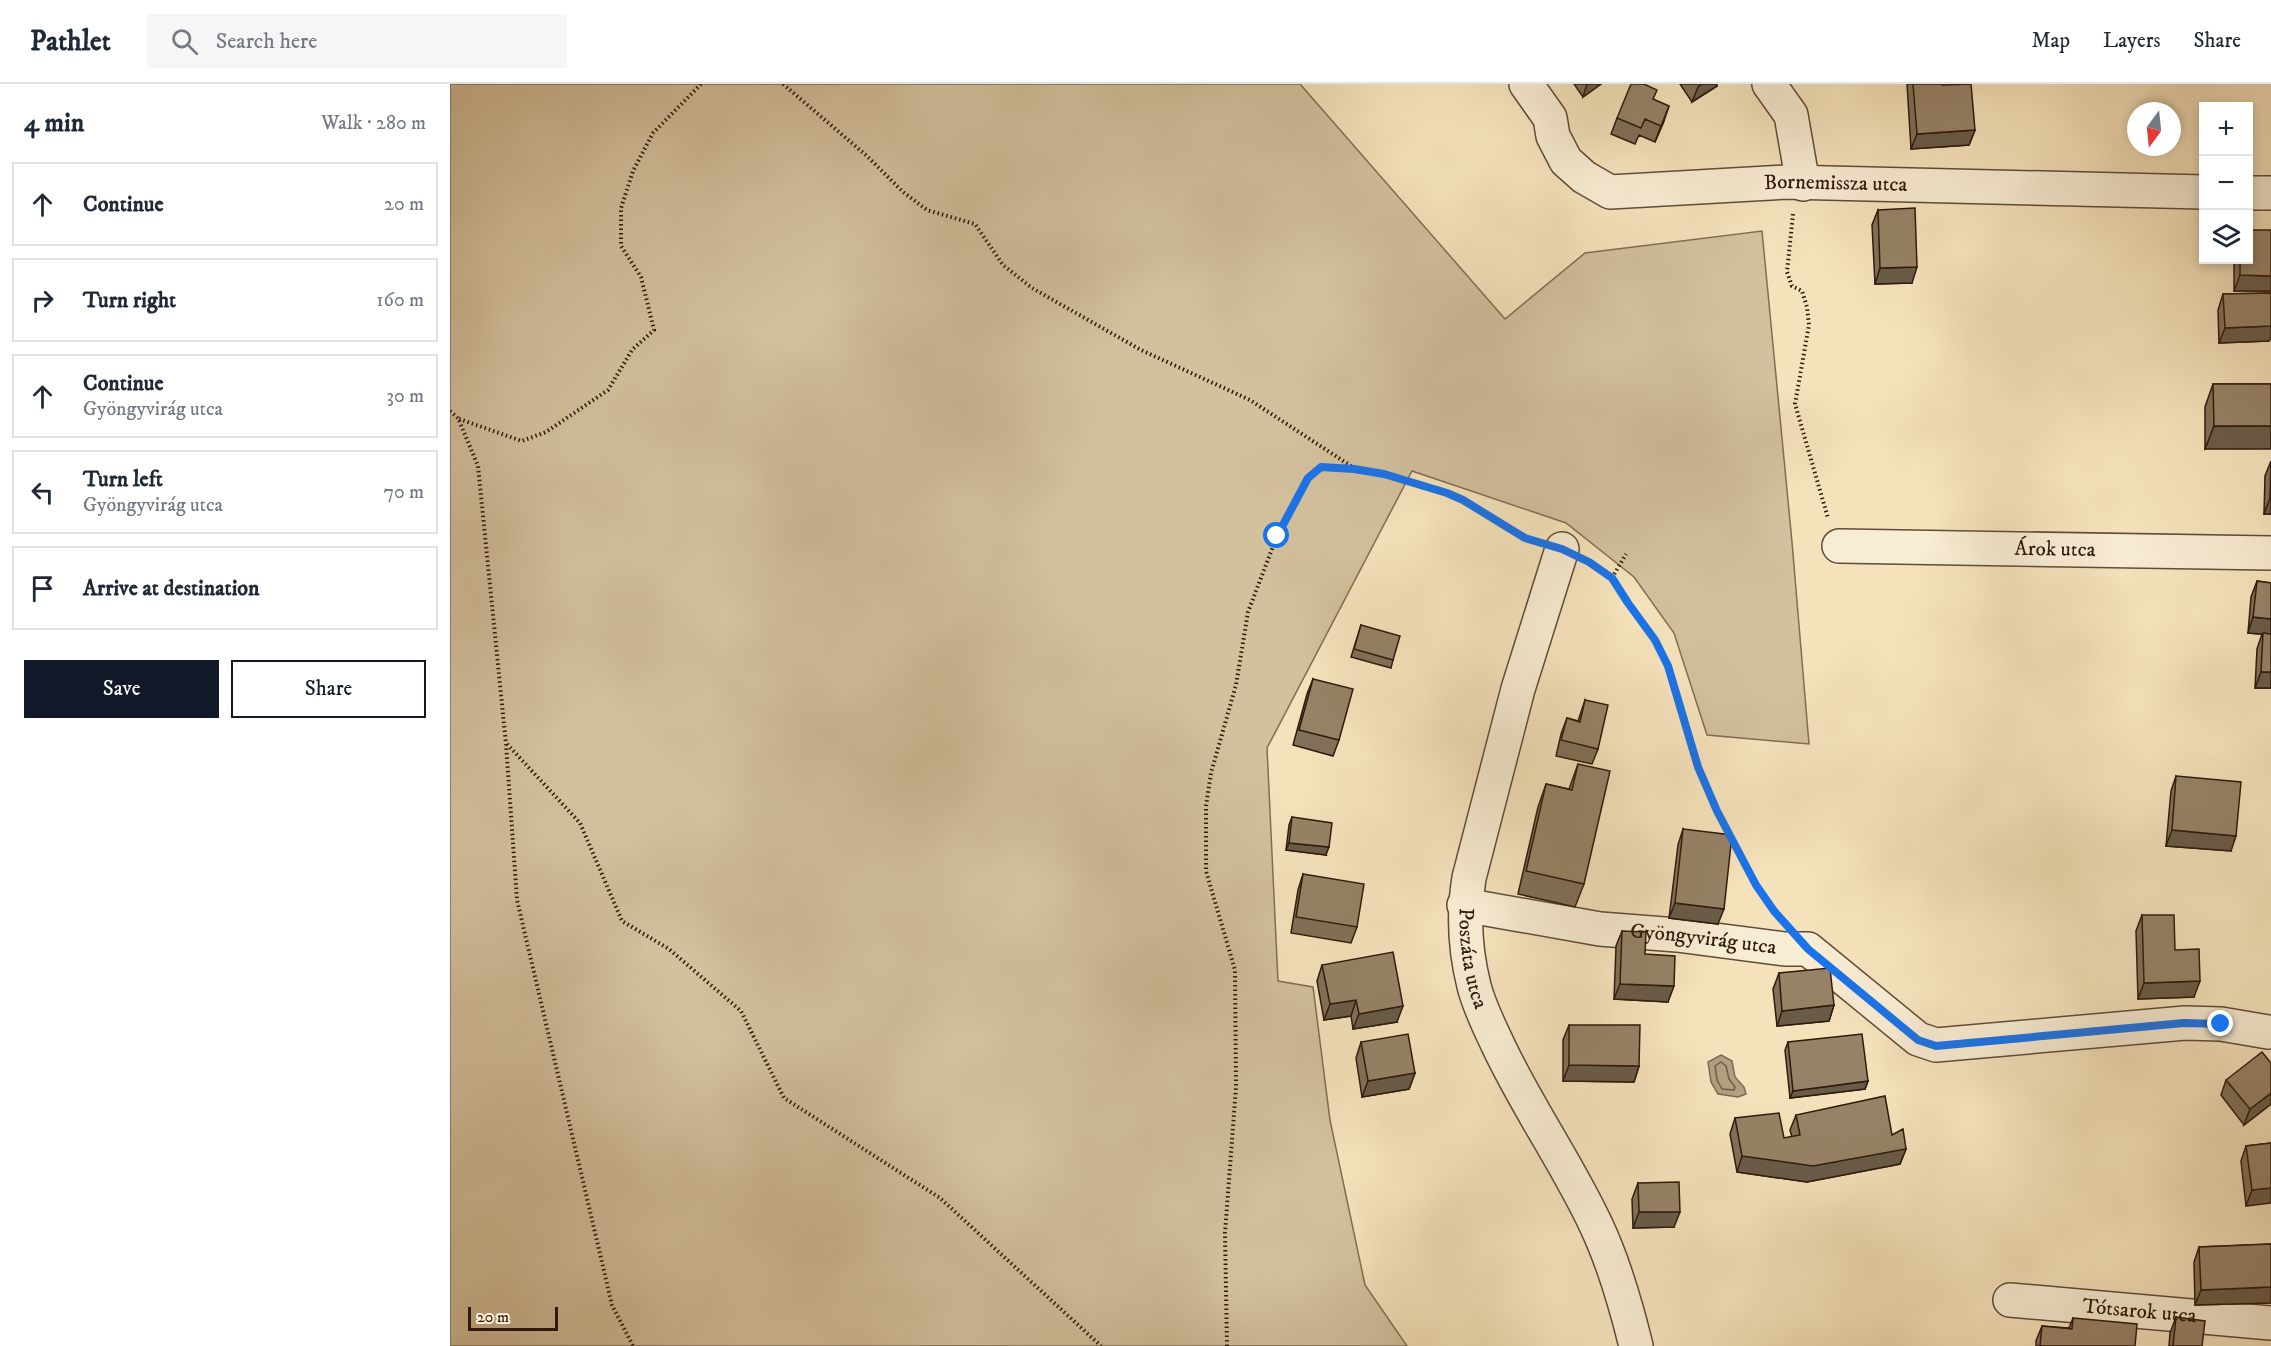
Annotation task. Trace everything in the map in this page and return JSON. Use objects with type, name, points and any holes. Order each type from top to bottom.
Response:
[{"type":"street","name":"Bornemissza utca","points":[[1526,84],[1550,118],[1553,136],[1566,161],[1584,177],[1610,192],[1787,182],[2199,192]]},
{"type":"street","points":[[1769,84],[1791,114],[1803,184]]},
{"type":"street","points":[[2253,193],[2271,193]]},
{"type":"street","name":"Árok utca","points":[[1839,546],[2271,553]]},
{"type":"street","name":"Poszáta utca","points":[[1562,549],[1518,689],[1469,878],[1464,905],[1467,953],[1478,999],[1504,1058],[1596,1226],[1625,1302],[1636,1346]]},
{"type":"street","name":"Gyöngyvirág utca","points":[[1464,905],[1600,930],[1677,935],[1785,949],[1808,949]]},
{"type":"street","points":[[1808,949],[1918,1040],[1936,1046],[2184,1023],[2270,1025]]},
{"type":"street","name":"Tótsarok utca","points":[[2010,1300],[2271,1323]]},
{"type":"path","points":[[450,411],[458,418],[522,441],[546,432],[608,390],[632,350],[654,330],[640,277],[621,246],[621,207],[633,171],[653,133],[701,84]]},
{"type":"path","points":[[783,84],[867,156],[903,192],[927,210],[975,224],[1003,265],[1032,288],[1141,350],[1250,400],[1354,469]]},
{"type":"path","points":[[1803,184],[1794,207],[1787,272],[1792,286],[1802,291],[1809,326],[1795,404],[1816,481],[1839,546]]},
{"type":"path","points":[[458,418],[478,466],[506,744],[517,900],[612,1305],[633,1346]]},
{"type":"path","points":[[1227,1346],[1225,1233],[1236,1087],[1235,970],[1206,871],[1206,806],[1211,773],[1236,686],[1248,612],[1277,536],[1308,478],[1321,467],[1384,474],[1447,493],[1463,500],[1525,538],[1562,549],[1589,562],[1612,578],[1655,640],[1668,666],[1694,756],[1717,811],[1756,885],[1774,911],[1808,949]]},
{"type":"path","points":[[1612,578],[1626,554]]},
{"type":"path","points":[[506,744],[580,823],[622,921],[669,948],[741,1011],[783,1098],[940,1198],[1101,1346]]},
{"type":"shaded area","points":[[450,84],[1300,84],[1505,319],[1585,253],[1762,231],[1809,744],[1707,735],[1674,633],[1634,577],[1566,523],[1412,471],[1267,748],[1278,981],[1313,987],[1330,1120],[1365,1285],[1407,1346],[450,1346]]},
{"type":"water","points":[[1721,1055],[1732,1061],[1735,1077],[1744,1087],[1746,1094],[1738,1097],[1718,1094],[1711,1082],[1708,1062]]},
{"type":"building","points":[[1631,84],[1644,84],[1657,90],[1653,99],[1669,106],[1661,126],[1645,119],[1641,128],[1617,118]]},
{"type":"building","points":[[1913,84],[1971,84],[1975,130],[1917,134]]},
{"type":"building","points":[[1915,208],[1917,267],[1880,268],[1878,210]]},
{"type":"building","points":[[2253,230],[2271,230],[2271,276],[2240,275],[2240,264],[2253,264]]},
{"type":"building","points":[[2271,293],[2271,326],[2225,328],[2223,294]]},
{"type":"building","points":[[2213,384],[2271,384],[2271,426],[2214,426]]},
{"type":"building","points":[[2257,581],[2271,583],[2271,619],[2253,617]]},
{"type":"building","points":[[1361,625],[1400,636],[1393,660],[1354,649]]},
{"type":"building","points":[[2263,633],[2271,634],[2271,672],[2261,672]]},
{"type":"building","points":[[1313,679],[1353,689],[1339,740],[1299,730]]},
{"type":"building","points":[[1585,700],[1608,705],[1598,749],[1561,740],[1567,718],[1580,722]]},
{"type":"building","points":[[1578,764],[1610,771],[1584,884],[1526,871],[1546,784],[1572,790]]},
{"type":"building","points":[[2176,776],[2241,782],[2236,836],[2172,830]]},
{"type":"building","points":[[1292,817],[1332,823],[1329,847],[1289,843]]},
{"type":"building","points":[[1683,829],[1732,835],[1724,909],[1675,903]]},
{"type":"building","points":[[1303,874],[1364,884],[1357,927],[1296,917]]},
{"type":"building","points":[[2142,915],[2174,915],[2175,950],[2199,949],[2200,981],[2144,983]]},
{"type":"building","points":[[1622,931],[1646,932],[1645,954],[1675,956],[1674,986],[1620,984]]},
{"type":"building","points":[[1393,952],[1403,1006],[1359,1014],[1356,1000],[1330,1004],[1322,965]]},
{"type":"building","points":[[1830,968],[1834,1005],[1782,1011],[1779,973]]},
{"type":"building","points":[[1569,1025],[1640,1025],[1639,1066],[1569,1065]]},
{"type":"building","points":[[1408,1034],[1415,1073],[1368,1081],[1361,1042]]},
{"type":"building","points":[[1862,1034],[1868,1081],[1793,1091],[1788,1042]]},
{"type":"building","points":[[2262,1052],[2271,1063],[2271,1093],[2250,1109],[2226,1080]]},
{"type":"building","points":[[1885,1096],[1892,1135],[1903,1129],[1906,1149],[1813,1166],[1742,1156],[1735,1118],[1779,1113],[1784,1138],[1800,1135],[1796,1115]]},
{"type":"building","points":[[2271,1143],[2271,1188],[2252,1190],[2246,1146]]},
{"type":"building","points":[[1679,1182],[1680,1212],[1639,1212],[1638,1183]]},
{"type":"building","points":[[2271,1244],[2271,1287],[2201,1290],[2199,1247]]},
{"type":"building","points":[[2176,1317],[2205,1321],[2202,1346],[2173,1346]]},
{"type":"building","points":[[2073,1318],[2137,1324],[2135,1346],[2040,1346],[2042,1326],[2072,1329]]},
{"type":"route","points":[[1277,536],[1308,478],[1321,467],[1354,469],[1384,474],[1447,493],[1463,500],[1525,538],[1562,549],[1589,562],[1612,578],[1655,640],[1668,666],[1698,767],[1717,811],[1756,885],[1774,911],[1808,949],[1918,1040],[1936,1046],[2031,1035],[2184,1023],[2221,1024]]}]
